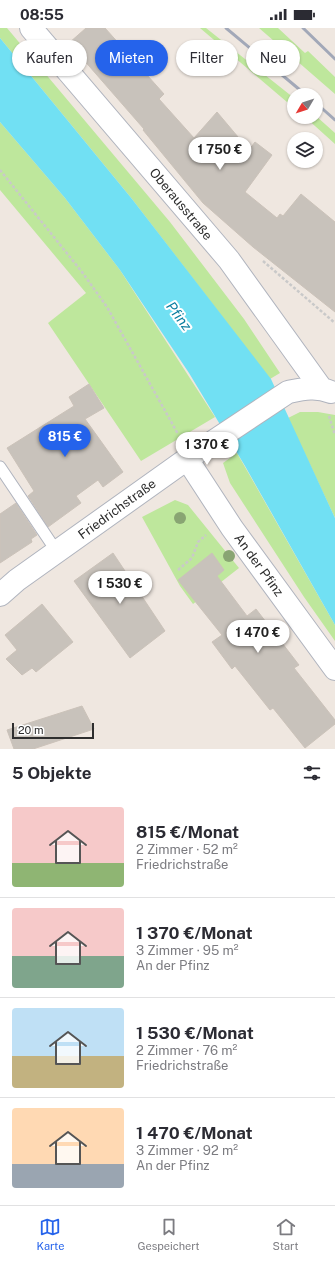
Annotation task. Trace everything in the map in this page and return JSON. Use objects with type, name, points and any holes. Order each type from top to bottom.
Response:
[{"type":"street","name":"Oberausstraße","points":[[31,28],[229,260],[328,390]]},
{"type":"street","name":"Friedrichstraße","points":[[0,595],[186,459],[288,392],[303,389],[328,390]]},
{"type":"street","name":"An der Pfinz","points":[[186,459],[232,528],[335,669]]},
{"type":"lane","points":[[0,467],[57,552]]},
{"type":"path","points":[[0,170],[82,272],[107,307],[176,429],[186,459]]},
{"type":"path","points":[[178,570],[192,558],[198,542],[206,535]]},
{"type":"green space","points":[[0,28],[7,28],[17,40],[12,40],[12,53],[0,38]]},
{"type":"green space","points":[[200,28],[206,28],[221,40],[214,40]]},
{"type":"green space","points":[[259,28],[278,28],[291,40],[273,40]]},
{"type":"green space","points":[[300,48],[305,53],[308,51],[335,77],[335,94],[300,64]]},
{"type":"green space","points":[[238,53],[246,60],[246,67],[238,60]]},
{"type":"green space","points":[[31,76],[47,76],[170,222],[244,319],[280,373],[270,379],[132,199]]},
{"type":"green space","points":[[256,76],[266,76],[287,92],[287,102]]},
{"type":"green space","points":[[0,122],[65,198],[120,270],[215,417],[141,461],[48,323],[86,293],[0,190]]},
{"type":"green space","points":[[323,122],[335,133],[335,144],[323,132],[313,124],[323,124]]},
{"type":"green space","points":[[300,412],[318,412],[335,415],[335,518],[288,418]]},
{"type":"green space","points":[[237,453],[335,625],[335,641],[304,597],[230,483],[223,463]]},
{"type":"green space","points":[[175,500],[188,505],[239,568],[193,604],[180,586],[142,517]]},
{"type":"water","name":"Pfinz","points":[[0,38],[12,53],[12,76],[31,76],[132,199],[271,379],[335,518],[335,625],[245,466],[189,373],[120,270],[65,198],[0,122]]},
{"type":"building","points":[[86,28],[105,28],[116,40],[95,40],[95,73],[87,64],[87,40],[72,40]]},
{"type":"building","points":[[98,76],[148,76],[164,94],[159,99],[194,138],[217,112],[249,150],[255,142],[272,155],[245,192],[277,218],[280,214],[283,216],[301,194],[335,222],[335,312],[253,247],[203,203],[143,130],[144,129]]},
{"type":"building","points":[[89,384],[104,408],[85,419],[123,472],[103,487],[98,480],[76,496],[81,503],[48,527],[28,496],[34,491],[7,448],[74,406],[69,397]]},
{"type":"building","points":[[16,503],[37,535],[31,539],[32,542],[0,563],[0,514]]},
{"type":"building","points":[[113,553],[165,631],[130,658],[74,581]]},
{"type":"building","points":[[212,553],[224,570],[217,576],[247,616],[256,609],[299,665],[294,668],[335,720],[335,724],[305,748],[273,708],[270,710],[235,666],[232,669],[212,642],[222,635],[178,580]]},
{"type":"building","points":[[42,604],[73,642],[36,672],[32,668],[22,675],[6,659],[17,650],[5,635]]},
{"type":"building","points":[[82,706],[94,729],[33,749],[14,749],[7,730]]},
{"type":"railway","points":[[226,28],[298,88]]},
{"type":"railway","points":[[303,28],[335,59]]},
{"type":"railway","points":[[323,109],[335,120]]}]
